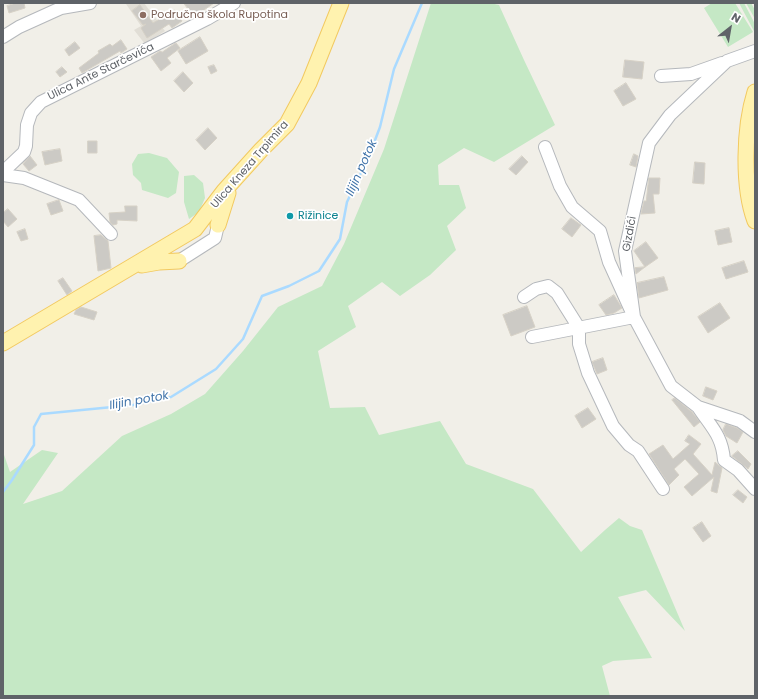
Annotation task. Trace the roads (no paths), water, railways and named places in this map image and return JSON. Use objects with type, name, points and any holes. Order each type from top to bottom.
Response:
[{"type":"main road","name":"Ulica Kneza Trpimira","points":[[3,343],[132,268],[195,229],[230,184],[287,124],[309,83],[341,3]]},
{"type":"main road","points":[[754,97],[745,149],[747,182],[752,214],[755,221]]},
{"type":"main road","points":[[218,225],[230,184]]},
{"type":"main road","points":[[132,268],[160,262],[179,261]]},
{"type":"street","points":[[3,37],[19,27],[61,8],[90,3]]},
{"type":"street","name":"Ulica Ante Starčevića","points":[[3,172],[24,152],[26,146],[27,125],[31,113],[41,102],[207,19],[230,7],[234,3]]},
{"type":"street","name":"Gizdići","points":[[755,51],[727,61],[670,115],[649,143],[625,251],[634,317],[671,386],[698,407],[740,422],[755,432]]},
{"type":"street","points":[[661,76],[691,74],[727,61]]},
{"type":"street","points":[[532,337],[634,317],[609,262],[600,231],[572,206],[560,186],[545,147]]},
{"type":"street","points":[[3,175],[24,178],[79,200],[111,234]]},
{"type":"street","points":[[179,261],[215,238],[218,225]]},
{"type":"street","points":[[524,297],[536,289],[548,286],[557,293],[579,328],[579,344],[588,372],[614,426],[629,445],[638,450],[663,489]]},
{"type":"street","points":[[698,407],[718,434],[723,450],[724,460],[738,470],[755,489]]},
{"type":"waterway","name":"Ilijin potok","points":[[3,492],[34,445],[34,427],[41,414],[133,405],[171,397],[216,369],[243,339],[262,296],[289,286],[319,271],[340,239],[347,202],[369,156],[380,127],[394,69],[422,3]]},
{"type":"place","name":"Područna škola Rupotina","points":[[143,15]]},
{"type":"place","name":"Rižinice","points":[[290,216]]}]
